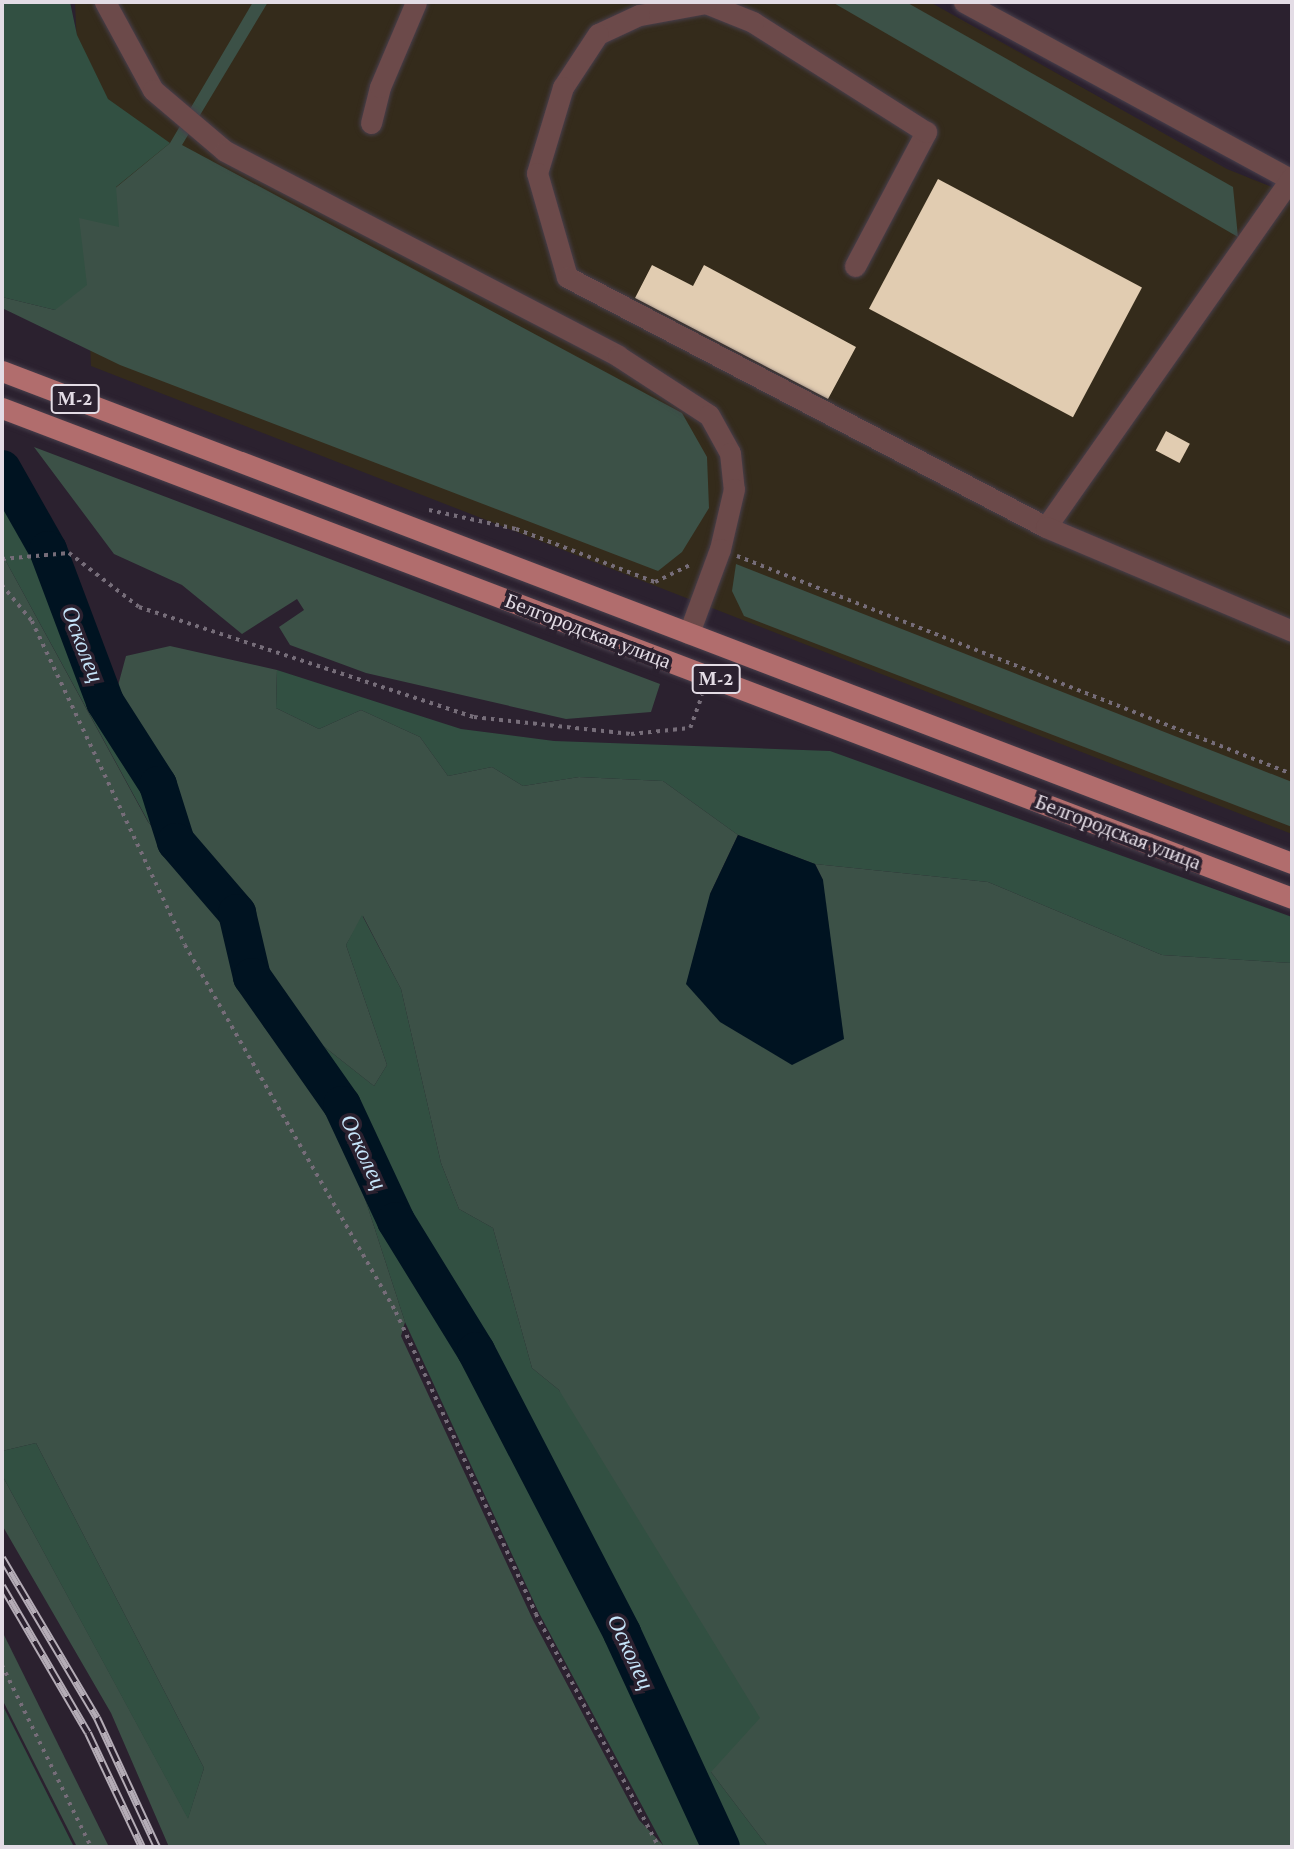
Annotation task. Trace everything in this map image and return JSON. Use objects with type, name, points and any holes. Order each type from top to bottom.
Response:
[{"type":"main road","name":"Белгородская улица","points":[[2,371],[1292,863]]},
{"type":"main road","name":"Белгородская улица","points":[[2,408],[1292,898]]},
{"type":"main road","points":[[676,664],[688,633]]},
{"type":"lane","points":[[105,2],[153,90],[225,151],[618,356],[709,415],[730,453],[734,489],[720,549],[688,633]]},
{"type":"lane","points":[[371,123],[389,62],[416,2]]},
{"type":"lane","points":[[964,2],[1291,179],[1046,527]]},
{"type":"lane","points":[[855,265],[926,132],[753,22],[705,3],[639,15],[598,34],[563,87],[537,173],[567,276],[1046,527],[1292,631]]},
{"type":"path","points":[[2,559],[69,553],[139,607],[474,717],[631,734],[690,728],[709,677]]},
{"type":"path","points":[[2,585],[32,621],[185,944],[396,1312],[536,1614],[659,1847]]},
{"type":"path","points":[[2,1665],[91,1847]]},
{"type":"shaded area","points":[[75,2],[930,2],[1227,169],[1292,195],[1292,834],[91,366]]},
{"type":"green space","points":[[2,2],[70,2],[77,35],[108,99],[170,143],[116,187],[119,227],[79,218],[87,285],[55,310],[2,297]]},
{"type":"green space","points":[[253,2],[268,2],[182,145],[682,413],[707,457],[709,508],[682,552],[658,571],[120,365],[2,308],[2,297],[55,310],[79,218],[170,143]]},
{"type":"green space","points":[[832,2],[906,2],[1233,187],[1238,237]]},
{"type":"green space","points":[[34,447],[660,684],[651,712],[566,719],[366,673],[290,645],[279,627],[304,610],[297,599],[242,634],[182,585],[114,554]]},
{"type":"green space","points":[[2,480],[44,553],[101,705],[154,788],[165,835],[149,823],[2,554]]},
{"type":"green space","points":[[2,554],[148,822],[230,914],[242,978],[264,1027],[313,1084],[358,1177],[405,1322],[401,1336],[533,1620],[639,1820],[663,1845],[680,1847],[169,1847],[111,1713],[2,1525],[2,1475],[188,1818],[204,1768],[36,1443],[2,1451]]},
{"type":"green space","points":[[736,564],[1292,782],[1292,827],[744,616],[732,591]]},
{"type":"green space","points":[[170,646],[277,670],[276,708],[319,729],[361,710],[420,737],[448,776],[492,767],[523,786],[579,777],[663,781],[738,835],[710,894],[823,880],[815,864],[988,882],[1162,955],[1292,963],[1292,1845],[768,1847],[711,1772],[559,1390],[532,1368],[493,1228],[459,1209],[441,1163],[401,989],[363,916],[346,945],[387,1065],[374,1086],[322,1045],[265,969],[250,913],[190,840],[163,764],[116,693],[126,656]]},
{"type":"green space","points":[[277,670],[461,729],[554,741],[830,751],[1292,917],[1292,963],[1162,955],[988,882],[815,864],[738,835],[663,781],[579,777],[523,786],[492,767],[448,776],[420,737],[361,710],[319,729],[276,708]]},
{"type":"green space","points":[[362,915],[401,989],[441,1163],[459,1209],[493,1228],[532,1368],[559,1390],[760,1718],[711,1772],[768,1847],[733,1847],[562,1496],[406,1218],[322,1045],[374,1086],[387,1065],[346,945]]},
{"type":"green space","points":[[242,978],[337,1108],[392,1223],[470,1354],[548,1501],[618,1635],[704,1823],[703,1847],[663,1845],[539,1613],[405,1322],[358,1177],[313,1084],[264,1027]]},
{"type":"green space","points":[[36,1443],[204,1768],[188,1819],[2,1475],[2,1451]]},
{"type":"green space","points":[[2,1631],[109,1847],[77,1847],[2,1699]]},
{"type":"green space","points":[[2,1704],[74,1847],[2,1847]]},
{"type":"water","points":[[738,835],[815,864],[823,880],[844,1039],[792,1065],[720,1022],[686,984],[710,894]]},
{"type":"building","points":[[938,179],[1142,287],[1073,417],[869,309]]},
{"type":"building","points":[[652,265],[693,286],[704,265],[856,347],[828,399],[635,298]]},
{"type":"building","points":[[1166,431],[1190,444],[1180,463],[1156,450]]},
{"type":"waterway","name":"Осколец","points":[[2,469],[48,550],[105,702],[158,785],[176,842],[237,913],[252,977],[342,1105],[396,1221],[476,1351],[622,1633],[721,1847]]},
{"type":"railway","points":[[2,1558],[97,1718],[157,1847]]},
{"type":"railway","points":[[2,1586],[88,1733],[142,1847]]}]
